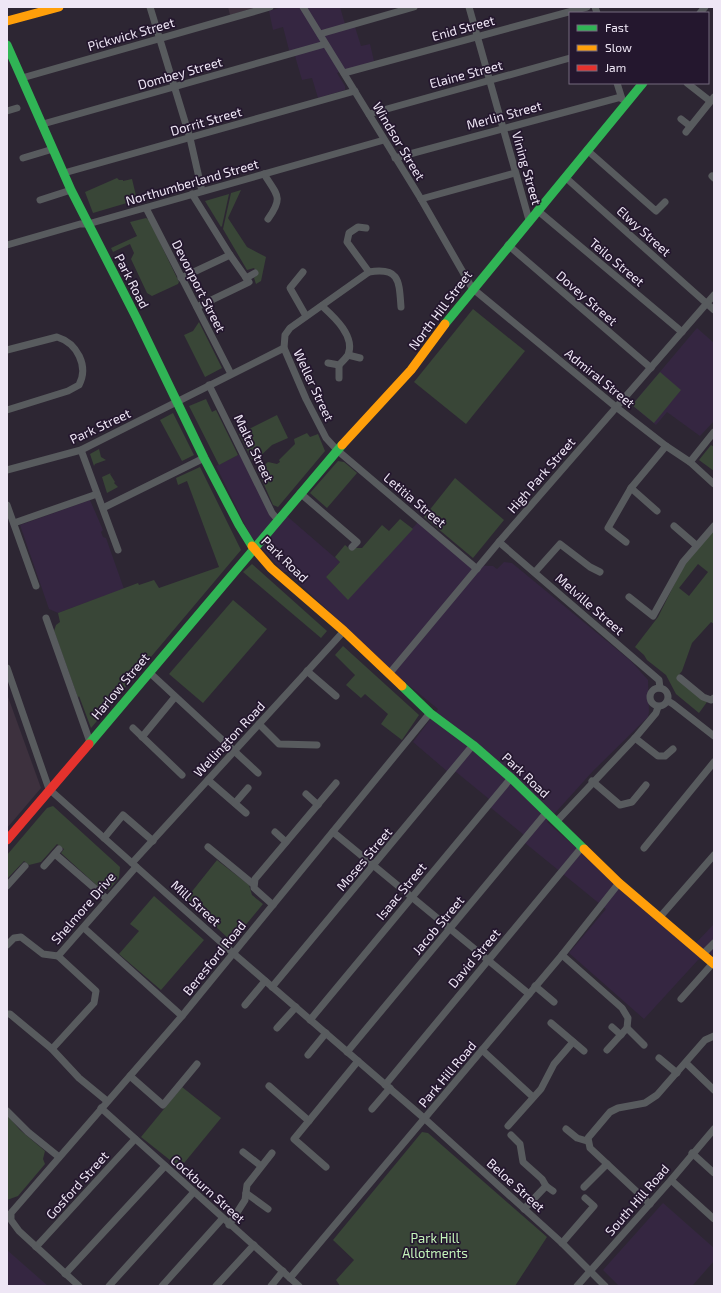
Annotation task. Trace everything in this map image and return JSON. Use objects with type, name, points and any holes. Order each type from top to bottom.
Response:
[{"type":"main road","points":[[7,21],[59,7]]},
{"type":"main road","name":"Park Road","points":[[7,45],[71,190],[136,317],[204,458],[239,525],[254,549],[271,568],[344,631],[430,713],[473,745],[511,778],[619,883],[714,963]]},
{"type":"main road","name":"North Hill Street","points":[[254,549],[300,492],[411,370],[472,288],[587,150],[622,101],[642,84]]},
{"type":"main road","name":"Harlow Street","points":[[7,840],[254,549]]},
{"type":"street","points":[[150,7],[190,138],[202,191]]},
{"type":"street","name":"Pickwick Street","points":[[22,78],[270,7]]},
{"type":"street","name":"Windsor Street","points":[[303,7],[421,199],[472,288]]},
{"type":"street","points":[[320,34],[414,7]]},
{"type":"street","name":"Vining Street","points":[[469,7],[529,220]]},
{"type":"street","name":"Enid Street","points":[[344,73],[587,7]]},
{"type":"street","name":"Dombey Street","points":[[43,124],[325,44]]},
{"type":"street","name":"Elaine Street","points":[[368,114],[569,58]]},
{"type":"street","points":[[617,84],[622,101]]},
{"type":"street","points":[[681,119],[688,129],[712,99],[689,84]]},
{"type":"street","name":"Dorrit Street","points":[[64,173],[355,91]]},
{"type":"street","name":"Merlin Street","points":[[395,158],[503,128],[622,101]]},
{"type":"street","points":[[7,111],[17,108]]},
{"type":"street","name":"Northumberland Street","points":[[7,245],[80,224],[88,224],[146,208],[384,140]]},
{"type":"street","points":[[23,158],[53,149]]},
{"type":"street","points":[[587,150],[656,211],[665,202]]},
{"type":"street","points":[[421,199],[515,173]]},
{"type":"street","points":[[264,174],[278,198],[277,207],[268,219]]},
{"type":"street","name":"Elwy Street","points":[[565,177],[714,310]]},
{"type":"street","points":[[40,200],[71,190]]},
{"type":"street","points":[[192,194],[247,280]]},
{"type":"street","name":"Devonport Street","points":[[146,208],[231,374]]},
{"type":"street","name":"Teilo Street","points":[[537,210],[682,332]]},
{"type":"street","points":[[366,228],[358,227],[349,233],[347,242],[369,272],[383,270],[392,273],[399,282],[401,308]]},
{"type":"street","name":"Dovey Street","points":[[508,245],[651,368]]},
{"type":"street","points":[[181,278],[230,255]]},
{"type":"street","points":[[196,307],[247,280],[255,272]]},
{"type":"street","points":[[303,272],[290,288],[306,316]]},
{"type":"street","name":"Weller Street","points":[[337,450],[326,438],[306,399],[284,348],[286,335],[290,328],[369,272]]},
{"type":"street","name":"Admiral Street","points":[[472,288],[616,407],[666,446],[690,462],[714,484]]},
{"type":"street","name":"High Park Street","points":[[389,674],[499,542],[714,295]]},
{"type":"street","points":[[322,306],[335,317],[345,333],[348,344],[348,355],[339,365],[339,378]]},
{"type":"street","points":[[7,350],[57,336],[65,339],[71,344],[82,363],[84,370],[79,385],[68,391],[7,410]]},
{"type":"street","name":"Park Street","points":[[7,470],[81,450],[284,348]]},
{"type":"street","points":[[348,355],[360,358]]},
{"type":"street","points":[[328,363],[339,365]]},
{"type":"street","name":"Malta Street","points":[[210,385],[272,513],[278,520]]},
{"type":"street","points":[[690,462],[714,432]]},
{"type":"street","points":[[626,542],[608,528],[631,488],[666,446]]},
{"type":"street","points":[[81,450],[118,550]]},
{"type":"street","name":"Letitia Street","points":[[337,450],[477,569]]},
{"type":"street","points":[[103,508],[204,458]]},
{"type":"street","points":[[631,488],[657,511]]},
{"type":"street","points":[[300,492],[357,542],[352,547]]},
{"type":"street","points":[[14,523],[97,494]]},
{"type":"street","points":[[7,504],[36,586]]},
{"type":"street","points":[[674,526],[696,545]]},
{"type":"street","points":[[629,597],[653,616],[683,562],[696,545],[714,526]]},
{"type":"street","name":"Melville Street","points":[[499,542],[536,572],[659,680],[660,688],[668,693],[668,701]]},
{"type":"street","points":[[536,572],[560,544],[590,567],[600,572]]},
{"type":"street","points":[[46,618],[90,742]]},
{"type":"street","name":"Wellington Road","points":[[134,865],[153,841],[344,631]]},
{"type":"street","name":"Mill Street","points":[[7,668],[49,789],[233,954],[425,1119]]},
{"type":"street","points":[[307,671],[336,696]]},
{"type":"street","points":[[150,672],[258,773]]},
{"type":"street","points":[[680,678],[703,697],[711,700],[714,698]]},
{"type":"street","points":[[660,688],[654,690],[650,696],[652,704],[658,707],[664,705],[668,701],[714,736]]},
{"type":"street","points":[[142,737],[175,697]]},
{"type":"street","points":[[556,822],[592,781],[635,738],[656,712],[658,707]]},
{"type":"street","name":"Beresford Road","points":[[36,1247],[14,1226],[11,1220],[11,1213],[182,1016],[430,713]]},
{"type":"street","points":[[259,724],[279,744],[317,745]]},
{"type":"street","points":[[133,728],[182,775]]},
{"type":"street","points":[[635,738],[658,756],[665,756],[673,749]]},
{"type":"street","name":"Moses Street","points":[[272,987],[473,745]]},
{"type":"street","points":[[644,848],[714,762]]},
{"type":"street","name":"Isaac Street","points":[[310,1020],[511,778]]},
{"type":"street","points":[[208,780],[246,813]]},
{"type":"street","points":[[592,781],[620,805],[632,802],[646,785]]},
{"type":"street","points":[[235,803],[248,788]]},
{"type":"street","points":[[253,884],[255,879],[286,842],[335,788]]},
{"type":"street","points":[[306,794],[318,805]]},
{"type":"street","name":"Jacob Street","points":[[347,1052],[546,812]]},
{"type":"street","points":[[104,838],[123,815],[153,841]]},
{"type":"street","points":[[275,832],[286,842]]},
{"type":"street","points":[[333,832],[529,994]]},
{"type":"street","name":"David Street","points":[[372,1109],[388,1086],[488,960],[582,847]]},
{"type":"street","points":[[208,848],[253,884],[257,892],[273,905]]},
{"type":"street","points":[[44,866],[57,852],[107,899]]},
{"type":"street","points":[[660,918],[713,860]]},
{"type":"street","name":"Shelmore Drive","points":[[7,945],[14,938],[21,937],[43,954],[58,956],[84,928],[134,865]]},
{"type":"street","points":[[7,886],[25,866]]},
{"type":"street","name":"Park Hill Road","points":[[290,1278],[562,955],[619,883]]},
{"type":"street","points":[[84,928],[182,1016]]},
{"type":"street","points":[[703,954],[714,943]]},
{"type":"street","points":[[562,955],[622,1008],[628,1018],[627,1028],[607,1050]]},
{"type":"street","points":[[52,1050],[94,1003],[96,991],[58,956]]},
{"type":"street","points":[[681,999],[714,963]]},
{"type":"street","points":[[245,1005],[265,981]]},
{"type":"street","points":[[535,986],[554,1002]]},
{"type":"street","points":[[278,1028],[296,1007]]},
{"type":"street","points":[[7,1014],[10,1014],[52,1050],[79,1078],[107,1101]]},
{"type":"street","points":[[551,1023],[584,1052]]},
{"type":"street","points":[[612,1027],[621,1035]]},
{"type":"street","points":[[627,1028],[644,1045]]},
{"type":"street","points":[[308,1055],[326,1033]]},
{"type":"street","points":[[587,1141],[610,1112],[618,1108],[644,1104],[657,1094],[705,1040],[714,1036]]},
{"type":"street","points":[[508,1126],[541,1089],[554,1064],[573,1042]]},
{"type":"street","points":[[482,1050],[533,1097]]},
{"type":"street","points":[[659,1058],[677,1073]]},
{"type":"street","points":[[326,1167],[294,1139],[358,1061]]},
{"type":"street","points":[[686,1063],[714,1090]]},
{"type":"street","points":[[130,1076],[163,1105],[197,1064]]},
{"type":"street","points":[[269,1086],[309,1121]]},
{"type":"street","name":"Cockburn Street","points":[[101,1108],[193,1193],[299,1286]]},
{"type":"street","points":[[7,1111],[28,1132],[59,1156]]},
{"type":"street","name":"Beloe Street","points":[[425,1119],[562,1243],[605,1286]]},
{"type":"street","points":[[566,1129],[577,1138],[587,1141]]},
{"type":"street","name":"South Hill Road","points":[[577,1286],[714,1129]]},
{"type":"street","points":[[511,1135],[520,1144],[523,1162],[542,1179],[546,1186],[553,1190]]},
{"type":"street","name":"Gosford Street","points":[[36,1247],[135,1139]]},
{"type":"street","points":[[587,1141],[590,1148],[650,1204]]},
{"type":"street","points":[[243,1152],[261,1166]]},
{"type":"street","points":[[229,1225],[241,1210],[247,1185],[272,1153]]},
{"type":"street","points":[[692,1153],[714,1173]]},
{"type":"street","points":[[584,1187],[606,1164]]},
{"type":"street","points":[[65,1274],[164,1166]]},
{"type":"street","points":[[671,1180],[714,1219]]},
{"type":"street","points":[[524,1209],[546,1186]]},
{"type":"street","points":[[109,1286],[193,1193]]},
{"type":"street","points":[[246,1193],[268,1209]]},
{"type":"street","points":[[562,1243],[594,1206],[585,1198]]},
{"type":"street","points":[[162,1286],[222,1219]]},
{"type":"street","points":[[216,1286],[254,1245]]},
{"type":"street","points":[[36,1247],[79,1286]]},
{"type":"street","points":[[271,1286],[283,1272]]},
{"type":"shaded area","points":[[228,7],[257,7],[230,15]]},
{"type":"shaded area","points":[[282,7],[340,7],[345,24],[355,27],[361,46],[370,44],[374,61],[337,73],[345,86],[345,90],[318,98],[312,78],[302,80],[295,56],[289,50],[283,27],[273,30],[269,11]]},
{"type":"shaded area","points":[[697,328],[714,343],[714,421],[700,436],[667,412],[656,425],[632,405]]},
{"type":"shaded area","points":[[240,454],[269,513],[288,517],[340,562],[326,577],[348,599],[418,522],[468,565],[493,566],[497,569],[504,562],[512,563],[631,661],[648,680],[648,717],[593,771],[547,822],[690,949],[714,924],[714,957],[710,954],[698,960],[644,1019],[569,953],[606,909],[525,843],[524,835],[491,808],[489,799],[456,772],[448,772],[413,742],[438,709],[400,678],[287,572],[283,572],[250,535],[216,466]]},
{"type":"shaded area","points":[[90,500],[103,530],[101,532],[103,537],[106,538],[124,589],[58,613],[49,609],[20,525]]},
{"type":"shaded area","points":[[7,694],[41,788],[7,828]]},
{"type":"shaded area","points":[[663,1203],[714,1248],[714,1261],[692,1286],[619,1286],[603,1270]]},
{"type":"shaded area","points":[[7,1250],[48,1286],[7,1286]]},
{"type":"green space","points":[[117,178],[123,181],[132,179],[137,200],[93,213],[85,192]]},
{"type":"green space","points":[[241,190],[228,218],[247,247],[266,257],[261,281],[256,284],[254,278],[258,274],[254,268],[247,270],[223,229],[231,193]]},
{"type":"green space","points":[[229,194],[222,226],[221,227],[205,201]]},
{"type":"green space","points":[[146,218],[149,220],[179,282],[178,284],[152,296],[147,293],[131,259],[134,253],[130,244],[113,252],[111,248],[137,236],[130,222]]},
{"type":"green space","points":[[473,309],[525,351],[466,424],[414,382]]},
{"type":"green space","points":[[199,322],[222,368],[205,377],[184,335],[193,331]]},
{"type":"green space","points":[[660,372],[681,390],[654,423],[632,405]]},
{"type":"green space","points":[[206,399],[212,412],[216,410],[238,455],[219,465],[189,406]]},
{"type":"green space","points":[[173,413],[194,455],[182,461],[160,420]]},
{"type":"green space","points":[[277,415],[288,438],[272,445],[255,461],[252,460],[239,434]]},
{"type":"green space","points":[[307,433],[310,437],[318,434],[325,451],[278,507],[273,505],[258,471],[268,462],[277,464],[280,462],[279,460],[295,444],[294,439]]},
{"type":"green space","points":[[711,445],[714,447],[714,471],[699,460]]},
{"type":"green space","points":[[99,449],[101,457],[106,460],[95,464],[94,466],[90,454]]},
{"type":"green space","points":[[338,461],[344,462],[357,473],[327,508],[310,493]]},
{"type":"green space","points":[[200,467],[241,550],[91,728],[79,696],[78,698],[54,631],[56,625],[60,622],[58,613],[138,583],[139,585],[154,580],[159,588],[219,567],[187,481],[178,485],[176,478]]},
{"type":"green space","points":[[111,473],[110,474],[115,482],[114,483],[118,487],[107,493],[102,477]]},
{"type":"green space","points":[[455,478],[504,520],[473,558],[424,517]]},
{"type":"green space","points":[[400,519],[413,529],[348,600],[326,577],[340,562],[335,557],[345,545],[351,550],[352,548],[362,548],[382,525],[389,531]]},
{"type":"green space","points":[[714,529],[714,624],[711,622],[692,643],[682,671],[677,677],[707,702],[699,713],[676,694],[666,675],[647,660],[635,647],[658,617],[685,563]],"holes":[[[698,564],[708,572],[689,596],[679,588]]]},
{"type":"green space","points":[[252,564],[327,631],[321,638],[243,572]]},
{"type":"green space","points":[[233,600],[267,629],[203,703],[169,674]]},
{"type":"green space","points":[[343,646],[419,715],[402,740],[381,724],[388,714],[365,694],[361,698],[346,685],[355,675],[335,655]]},
{"type":"green space","points":[[53,806],[120,867],[119,878],[109,890],[103,891],[61,853],[64,849],[57,844],[41,862],[29,865],[24,861],[7,879],[7,855],[47,808]]},
{"type":"green space","points":[[217,860],[249,885],[252,895],[263,904],[235,938],[228,938],[186,899]]},
{"type":"green space","points":[[154,896],[204,940],[161,990],[119,954],[139,931],[130,924]]},
{"type":"green space","points":[[182,1087],[221,1118],[180,1168],[141,1137]]},
{"type":"green space","points":[[7,1115],[20,1130],[45,1151],[43,1159],[45,1164],[18,1196],[7,1200]]},
{"type":"green space","name":"Park Hill Allotments","points":[[422,1132],[428,1133],[547,1237],[515,1286],[340,1286],[336,1280],[354,1260],[333,1240]]},
{"type":"traffic: fast","points":[[7,45],[71,190],[136,317],[204,458],[239,525],[252,546]]},
{"type":"traffic: fast","points":[[445,324],[642,84]]},
{"type":"traffic: fast","points":[[89,744],[342,445]]},
{"type":"traffic: fast","points":[[402,686],[430,713],[473,745],[511,778],[584,849]]},
{"type":"traffic: slow","points":[[7,21],[59,7]]},
{"type":"traffic: slow","points":[[342,445],[411,370],[445,324]]},
{"type":"traffic: slow","points":[[252,546],[271,568],[344,631],[402,686]]},
{"type":"traffic: slow","points":[[584,849],[619,883],[714,964]]},
{"type":"traffic: jam","points":[[7,840],[89,744]]}]
